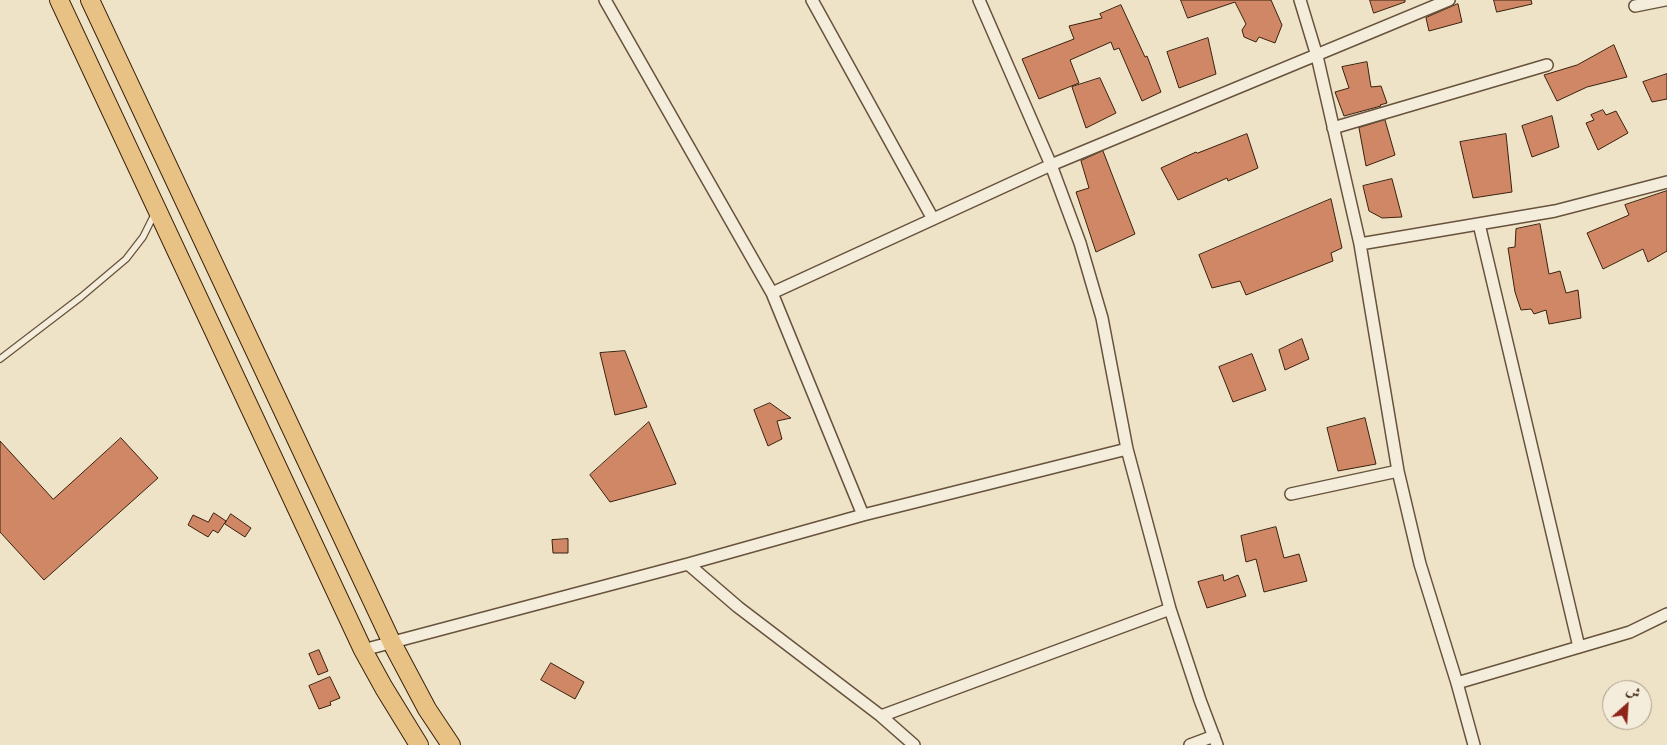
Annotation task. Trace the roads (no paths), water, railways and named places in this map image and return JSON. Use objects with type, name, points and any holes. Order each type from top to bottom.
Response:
[{"type":"main road","points":[[59,0],[363,650],[419,745]]},
{"type":"main road","points":[[90,0],[392,644],[422,700],[451,745]]},
{"type":"main road","points":[[196,292],[221,280]]},
{"type":"street","points":[[606,0],[772,294],[863,514]]},
{"type":"street","points":[[812,0],[933,219]]},
{"type":"street","points":[[978,0],[1051,165],[1080,242],[1102,318],[1127,450],[1170,609],[1215,741],[1190,745]]},
{"type":"street","points":[[1300,0],[1317,56],[1360,244],[1398,471],[1420,564],[1474,745]]},
{"type":"street","points":[[772,294],[1051,165],[1449,0]]},
{"type":"street","points":[[1635,6],[1665,0]]},
{"type":"street","points":[[1333,128],[1547,65]]},
{"type":"street","points":[[1360,244],[1555,211],[1667,182]]},
{"type":"street","points":[[1479,224],[1579,647]]},
{"type":"street","points":[[363,650],[392,644],[688,564],[863,514],[1127,450]]},
{"type":"street","points":[[1291,494],[1398,471]]},
{"type":"street","points":[[688,564],[738,607],[881,716],[914,745]]},
{"type":"street","points":[[881,716],[1170,609]]},
{"type":"street","points":[[1457,683],[1630,632],[1667,614]]},
{"type":"lane","points":[[0,358],[81,297],[126,258],[142,237],[157,209]]}]
